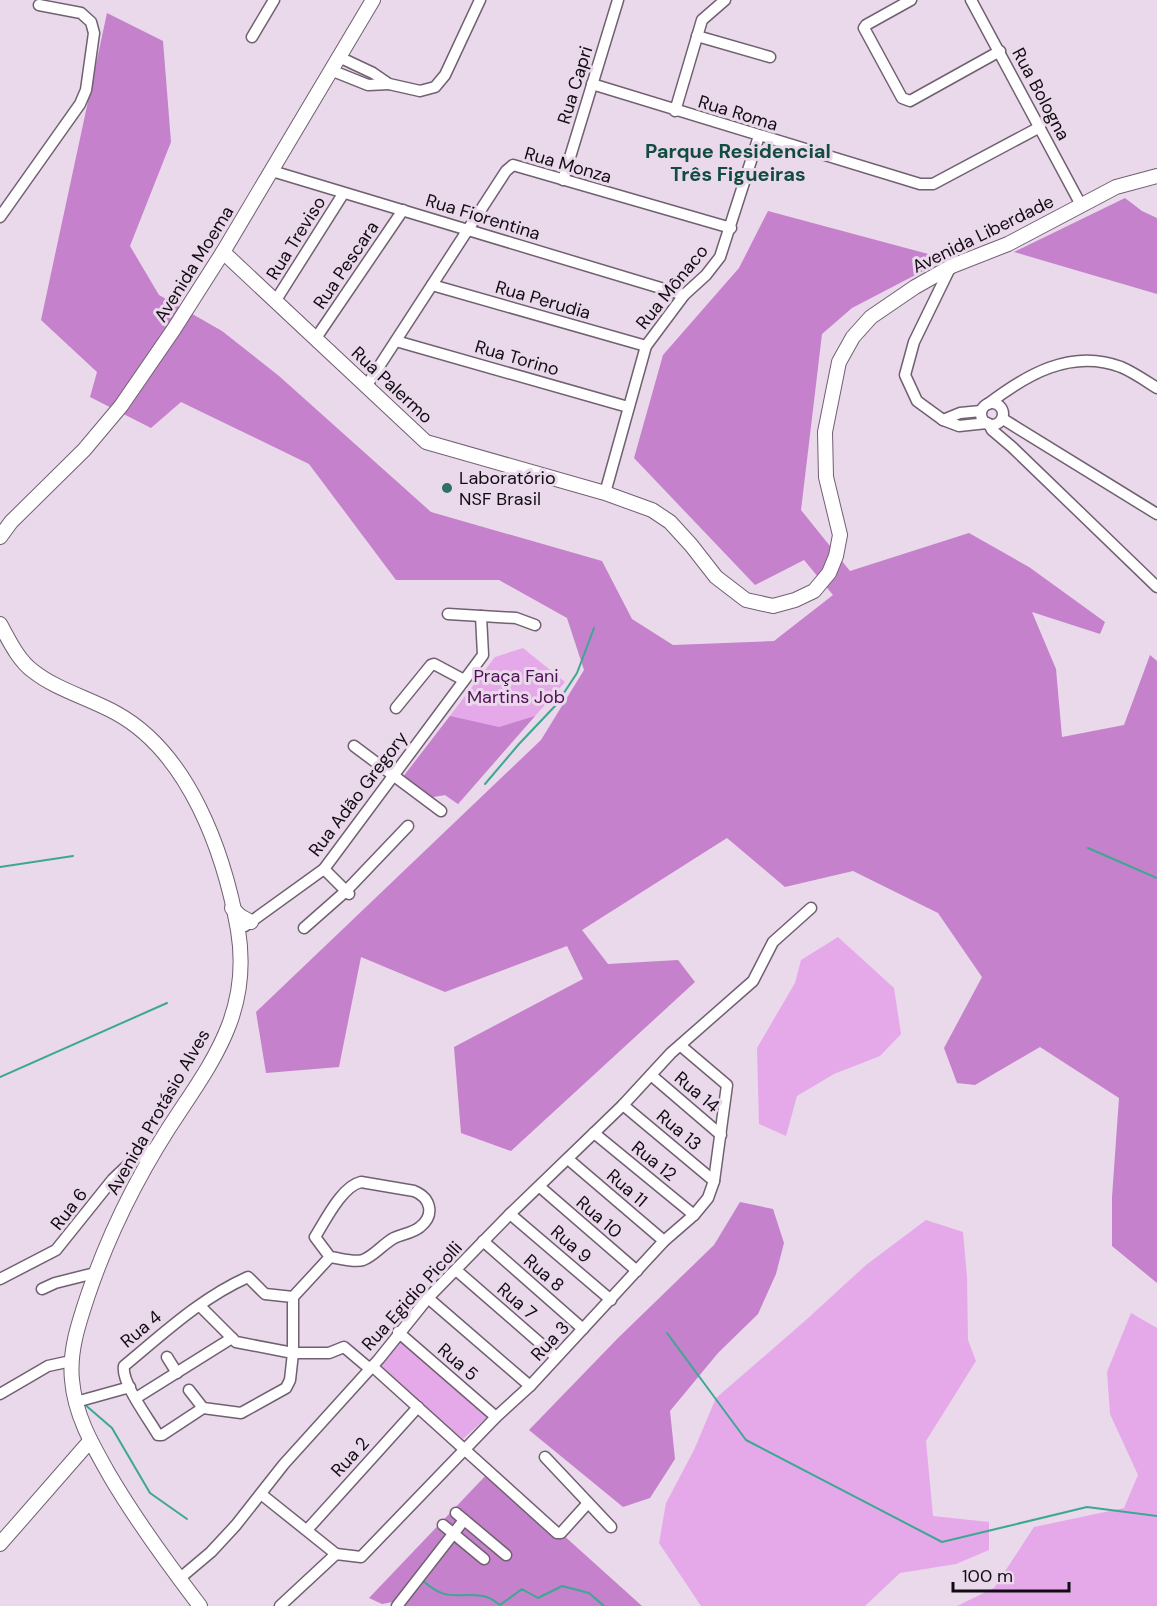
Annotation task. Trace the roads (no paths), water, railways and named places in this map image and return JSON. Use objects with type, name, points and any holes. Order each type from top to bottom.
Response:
[{"type":"main road","name":"Avenida Moema","points":[[0,537],[6,522],[84,450],[121,406],[223,252],[333,71],[373,0]]},
{"type":"main road","name":"Avenida Liberdade","points":[[605,494],[652,510],[670,522],[716,577],[746,600],[773,606],[795,600],[814,591],[829,573],[836,556],[840,535],[826,477],[825,432],[839,362],[853,337],[871,317],[915,287],[952,266],[1008,244],[1116,187],[1157,176]]},
{"type":"main road","name":"Rua Palermo","points":[[223,252],[426,442],[605,494]]},
{"type":"main road","name":"Avenida Protásio Alves","points":[[0,624],[13,649],[30,670],[54,685],[118,713],[144,732],[166,753],[184,779],[202,813],[216,850],[238,931],[240,972],[235,1011],[211,1065],[155,1148],[130,1192],[107,1240],[78,1322],[71,1360],[76,1402],[90,1441],[122,1496],[200,1606]]},
{"type":"main road","points":[[232,908],[251,922]]},
{"type":"main road","points":[[0,1544],[90,1441]]},
{"type":"street","points":[[252,37],[274,0]]},
{"type":"street","points":[[333,71],[368,85],[389,84],[420,91],[435,87],[445,75],[480,0]]},
{"type":"street","name":"Rua Capri","points":[[563,180],[618,0]]},
{"type":"street","points":[[675,111],[704,17],[724,0]]},
{"type":"street","points":[[911,0],[864,28],[864,32],[902,98],[910,101],[1000,51]]},
{"type":"street","name":"Rua Bologna","points":[[971,0],[1081,205]]},
{"type":"street","points":[[0,217],[80,104],[86,90],[94,33],[91,22],[81,13],[39,4]]},
{"type":"street","points":[[697,36],[770,57]]},
{"type":"street","points":[[339,57],[373,73],[389,84]]},
{"type":"street","name":"Rua Roma","points":[[592,84],[675,111],[928,185],[1040,127]]},
{"type":"street","name":"Rua Mônaco","points":[[605,494],[646,346],[684,295],[706,275],[720,257],[759,136]]},
{"type":"street","name":"Rua Monza","points":[[367,386],[509,167],[513,165],[730,228]]},
{"type":"street","name":"Rua Fiorentina","points":[[272,171],[684,295]]},
{"type":"street","name":"Rua Treviso","points":[[276,300],[343,194]]},
{"type":"street","name":"Rua Pescara","points":[[316,338],[403,210]]},
{"type":"street","points":[[952,266],[914,342],[905,375],[917,401],[943,420],[959,426],[999,422],[1011,386]]},
{"type":"street","name":"Rua Perudia","points":[[432,285],[646,346]]},
{"type":"street","name":"Rua Torino","points":[[396,341],[628,407]]},
{"type":"street","points":[[1157,388],[1120,367],[1096,361],[1068,362],[1041,369],[1011,386],[984,407],[982,418],[1157,587]]},
{"type":"street","points":[[943,420],[994,403],[1002,414],[1034,437],[1157,514]]},
{"type":"street","points":[[1002,414],[1011,446]]},
{"type":"street","points":[[1011,446],[1023,438],[1034,437]]},
{"type":"street","points":[[448,614],[516,618],[535,625]]},
{"type":"street","name":"Rua Adão Gregory","points":[[238,931],[324,868],[483,655],[481,616]]},
{"type":"street","points":[[396,708],[431,665],[434,664],[464,680]]},
{"type":"street","points":[[354,746],[441,811]]},
{"type":"street","points":[[304,928],[348,893],[408,826]]},
{"type":"street","points":[[324,868],[348,893]]},
{"type":"street","name":"Rua Egidio Picolli","points":[[179,1579],[211,1551],[284,1464],[371,1368],[428,1298],[510,1214],[623,1106],[671,1053],[753,981],[773,942],[811,908]]},
{"type":"street","name":"Rua 3","points":[[336,1554],[361,1557],[464,1449],[530,1386],[664,1241],[694,1215],[708,1198],[714,1181],[728,1085],[681,1046]]},
{"type":"street","name":"Rua 14","points":[[651,1075],[721,1135]]},
{"type":"street","name":"Rua 13","points":[[623,1106],[714,1181]]},
{"type":"street","name":"Rua 12","points":[[594,1133],[694,1215]]},
{"type":"street","name":"Rua 6","points":[[0,1279],[56,1250],[113,1179],[133,1160],[155,1148]]},
{"type":"street","name":"Rua 11","points":[[568,1159],[664,1241]]},
{"type":"street","points":[[361,1182],[414,1191],[430,1205],[424,1222],[418,1228],[395,1238],[365,1259],[358,1261],[330,1257],[315,1236],[338,1200],[353,1185],[361,1182]]},
{"type":"street","name":"Rua 10","points":[[540,1187],[637,1271]]},
{"type":"street","name":"Rua 9","points":[[510,1214],[611,1300]]},
{"type":"street","name":"Rua 8","points":[[483,1241],[583,1329]]},
{"type":"street","points":[[76,1402],[130,1387],[160,1436],[203,1408],[241,1413],[286,1388],[290,1380],[293,1353],[293,1297],[330,1257]]},
{"type":"street","name":"Rua 7","points":[[456,1270],[556,1357]]},
{"type":"street","points":[[42,1289],[55,1283],[95,1273]]},
{"type":"street","points":[[293,1297],[265,1294],[248,1277],[224,1288],[200,1306],[236,1342],[293,1353],[329,1353],[344,1347],[418,1407],[557,1533],[561,1533],[588,1503]]},
{"type":"street","points":[[428,1298],[530,1386]]},
{"type":"street","name":"Rua 4","points":[[130,1387],[123,1370],[124,1366],[177,1321],[200,1306]]},
{"type":"street","name":"Rua 5","points":[[398,1332],[496,1417]]},
{"type":"street","points":[[136,1398],[231,1338]]},
{"type":"street","points":[[167,1357],[177,1373]]},
{"type":"street","points":[[0,1394],[48,1366],[71,1360]]},
{"type":"street","points":[[189,1389],[203,1408]]},
{"type":"street","name":"Rua 2","points":[[307,1530],[418,1407]]},
{"type":"street","points":[[545,1457],[611,1527]]},
{"type":"street","points":[[261,1494],[336,1554],[280,1606]]},
{"type":"street","points":[[396,1606],[453,1533],[460,1516],[506,1555]]},
{"type":"street","points":[[443,1525],[484,1559]]},
{"type":"waterway","points":[[485,784],[556,705],[577,673],[594,628]]},
{"type":"waterway","points":[[1088,848],[1157,878]]},
{"type":"waterway","points":[[0,867],[73,856]]},
{"type":"waterway","points":[[0,1077],[167,1003]]},
{"type":"waterway","points":[[667,1333],[746,1440],[942,1542],[1087,1507],[1157,1516]]},
{"type":"waterway","points":[[83,1403],[112,1428],[150,1493],[187,1519]]},
{"type":"waterway","points":[[423,1581],[439,1592],[452,1595],[483,1596],[500,1605],[522,1589],[538,1598],[562,1586],[589,1593],[604,1606]]},
{"type":"place","name":"Laboratório NSF Brasil","points":[[447,488]]},
{"type":"district","name":"Parque Residencial Três Figueiras","points":[[738,162]]},
{"type":"park label","name":"Praça Fani Martins Job","points":[[516,686]]}]
